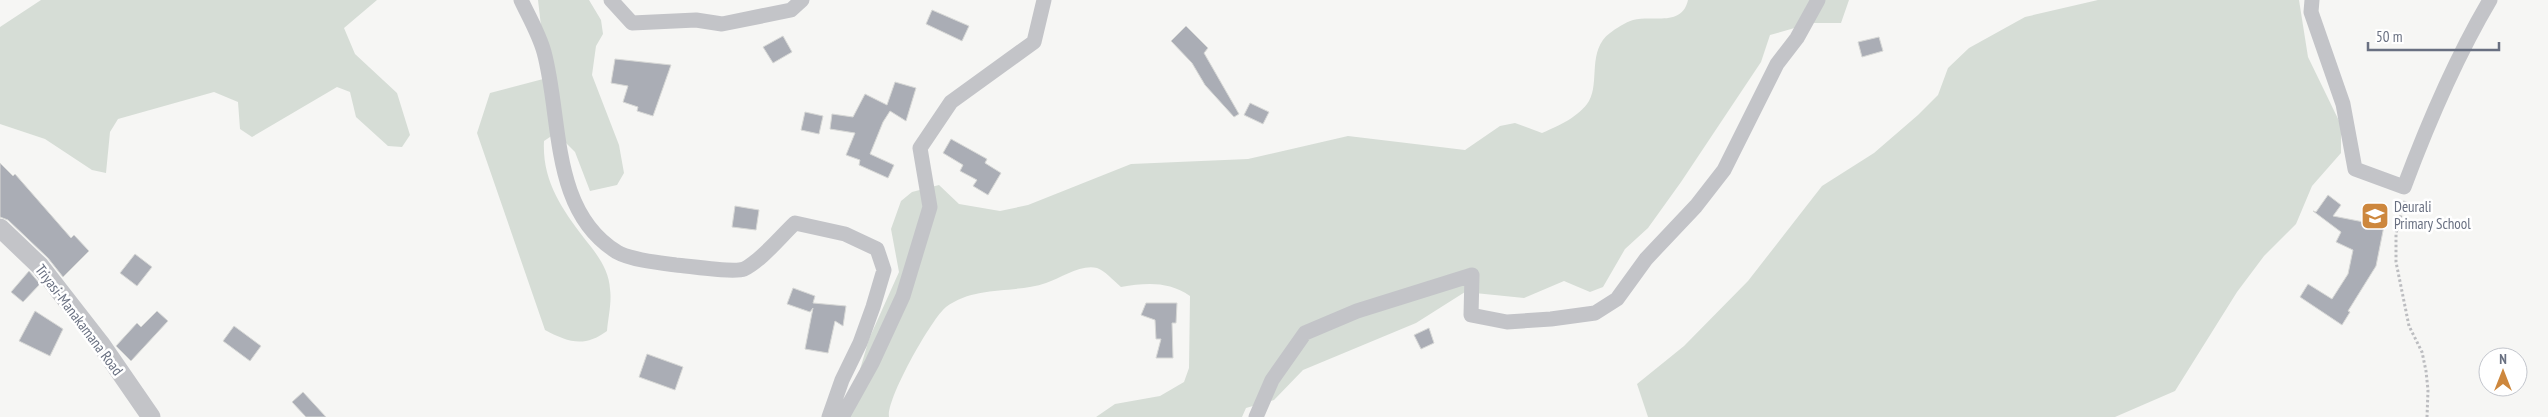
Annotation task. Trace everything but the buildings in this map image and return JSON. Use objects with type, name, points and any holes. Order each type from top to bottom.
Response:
[{"type":"street","points":[[520,0],[544,52],[563,168],[577,206],[590,230],[618,253],[653,262],[698,268],[743,269],[763,254],[795,223],[846,234],[877,249],[884,270],[860,343],[842,380],[829,417]]},
{"type":"street","points":[[611,0],[632,23],[696,20],[722,24],[791,10],[802,0]]},
{"type":"street","points":[[842,417],[872,363],[903,296],[930,207],[920,148],[952,102],[1034,42],[1044,0]]},
{"type":"street","points":[[1256,417],[1272,380],[1305,333],[1357,311],[1472,275],[1471,315],[1507,322],[1596,313],[1617,299],[1646,259],[1696,206],[1724,170],[1777,64],[1796,38],[1818,0]]},
{"type":"street","points":[[2312,0],[2312,12],[2343,104],[2355,169],[2404,187],[2418,150],[2471,33],[2490,0]]},
{"type":"street","name":"Triyasi-Manakamana Road","points":[[0,228],[40,266],[100,343],[151,417]]},
{"type":"path","points":[[2404,187],[2405,199],[2396,233],[2396,262],[2409,326],[2422,352],[2426,371],[2428,390],[2427,417]]},
{"type":"shaded area","points":[[41,0],[377,0],[344,28],[355,54],[397,93],[410,135],[402,147],[388,146],[356,117],[350,92],[337,87],[252,137],[240,129],[238,102],[214,92],[118,119],[110,132],[106,173],[92,170],[45,139],[0,124],[0,27]]},
{"type":"shaded area","points":[[538,0],[589,0],[601,20],[603,34],[596,46],[592,75],[619,145],[624,173],[617,185],[590,191],[575,152],[556,133],[544,141],[546,168],[555,193],[568,216],[601,262],[609,282],[611,299],[607,331],[591,340],[569,340],[545,330],[477,133],[490,93],[547,78]]},
{"type":"shaded area","points":[[1688,0],[1849,0],[1841,23],[1812,23],[1770,35],[1761,62],[1648,228],[1625,249],[1603,287],[1590,292],[1564,281],[1524,298],[1465,292],[1416,323],[1303,370],[1274,400],[1246,408],[1242,417],[1096,417],[1115,404],[1160,396],[1184,382],[1189,368],[1190,296],[1182,291],[1157,284],[1121,287],[1100,269],[1084,268],[1046,283],[982,293],[957,300],[939,314],[911,359],[895,394],[889,417],[846,417],[869,339],[899,272],[891,229],[901,201],[912,192],[939,185],[959,204],[1000,211],[1028,205],[1131,164],[1248,159],[1348,136],[1465,150],[1500,126],[1515,123],[1542,133],[1561,124],[1585,107],[1594,85],[1596,57],[1599,48],[1603,40],[1610,33],[1633,20],[1673,17],[1680,14]]},
{"type":"shaded area","points":[[2098,0],[2299,0],[2308,57],[2341,125],[2341,153],[2312,186],[2296,224],[2264,256],[2237,292],[2175,391],[2115,417],[1648,417],[1637,384],[1684,346],[1748,281],[1822,186],[1874,153],[1938,95],[1948,68],[1969,48],[2025,17]]},
{"type":"place","name":"Deurali Primary School","points":[[2375,216]]}]
